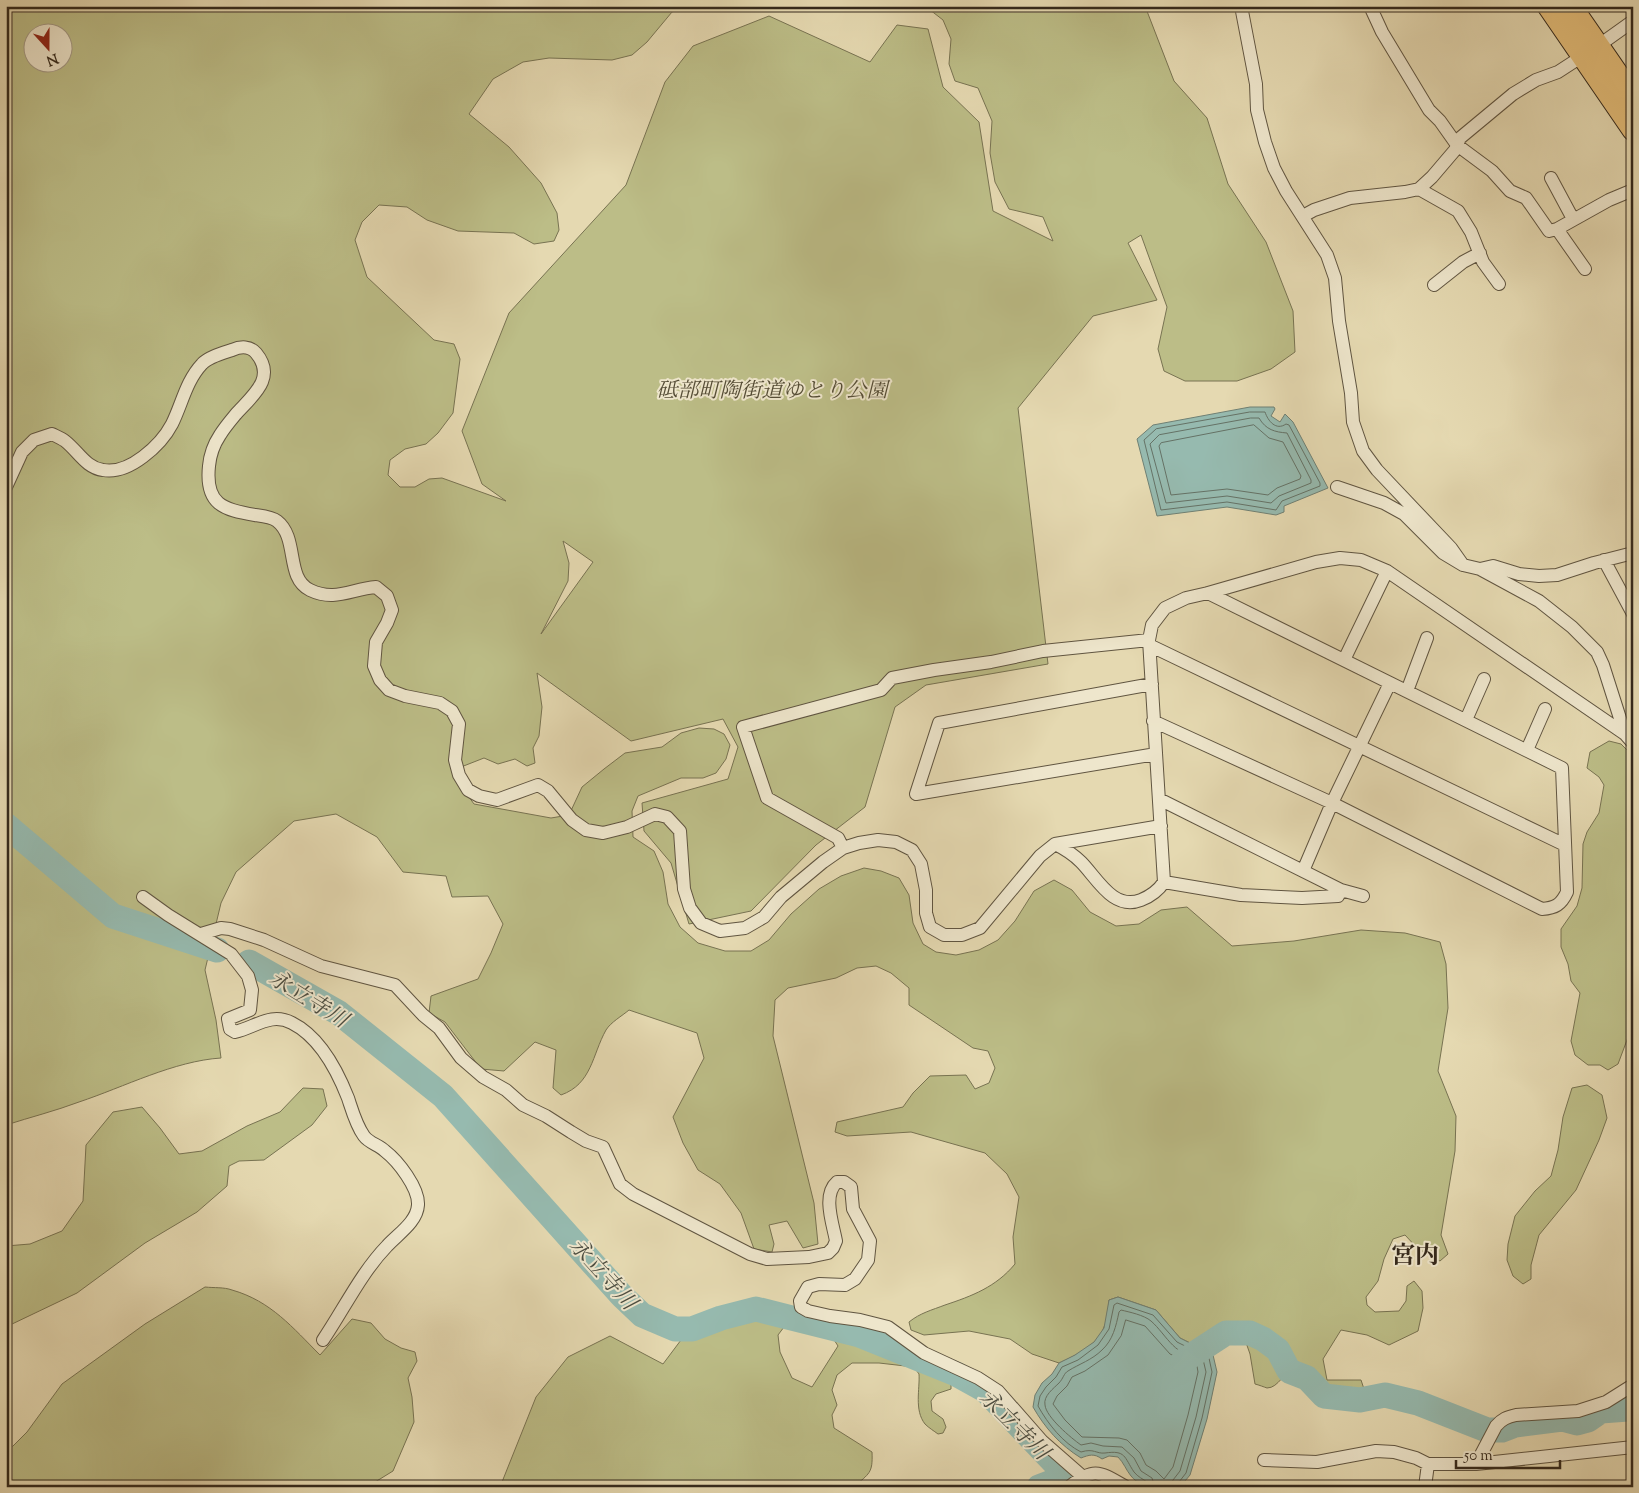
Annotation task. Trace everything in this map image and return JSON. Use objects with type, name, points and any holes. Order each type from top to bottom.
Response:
[{"type":"highway","points":[[1548,6],[1633,96]]},
{"type":"highway","points":[[1572,6],[1590,51],[1633,130]]},
{"type":"street","points":[[1242,6],[1256,84],[1257,110],[1265,142],[1274,168],[1286,192],[1327,255],[1335,278],[1339,321],[1351,393],[1353,422],[1363,451],[1377,470],[1451,548],[1463,565]]},
{"type":"street","points":[[1370,6],[1382,32],[1429,110],[1440,121],[1457,145],[1492,171],[1510,191],[1526,198],[1549,231],[1557,229],[1609,200],[1633,190]]},
{"type":"street","points":[[1303,216],[1314,210],[1350,198],[1419,189],[1455,150],[1460,138],[1513,94],[1536,80],[1558,72],[1633,21]]},
{"type":"street","points":[[1551,178],[1573,219]]},
{"type":"street","points":[[1419,189],[1458,211],[1471,232],[1483,262],[1499,284]]},
{"type":"street","points":[[1557,229],[1585,269]]},
{"type":"street","points":[[1434,285],[1463,262],[1480,253]]},
{"type":"street","points":[[6,488],[22,452],[34,440],[52,434],[66,441],[91,466],[104,471],[121,469],[137,463],[152,449],[171,426],[190,379],[204,362],[245,346],[255,352],[262,364],[264,376],[253,397],[236,414],[219,436],[213,449],[209,464],[208,480],[212,495],[221,505],[231,511],[264,516],[277,521],[289,542],[298,578],[307,589],[322,596],[335,596],[363,588],[376,587],[387,596],[392,610],[376,642],[374,666],[380,680],[389,690],[406,696],[440,703],[452,712],[458,724],[455,760],[459,775],[468,790],[478,796],[497,800],[538,785],[548,791],[572,820],[586,830],[603,834],[627,827],[655,814],[667,817],[680,831],[684,889],[690,908],[701,923],[720,931],[745,928],[764,917],[781,897],[842,848],[878,840],[896,842],[912,850],[921,864],[926,890],[926,913],[930,927],[944,935],[962,935],[980,928],[1040,856],[1056,844],[1161,826]]},
{"type":"street","points":[[1337,488],[1384,503],[1404,514],[1443,553],[1463,565],[1480,569],[1538,601],[1572,627],[1597,652],[1629,738]]},
{"type":"street","points":[[1480,569],[1493,566],[1519,574],[1557,575],[1633,553]]},
{"type":"street","points":[[1056,844],[1071,853],[1109,894],[1122,902],[1136,902],[1149,897],[1160,889],[1164,882],[1149,643],[1152,625],[1165,608],[1186,598],[1316,562],[1340,558],[1361,560],[1387,571],[1629,738]]},
{"type":"street","points":[[1604,560],[1633,614]]},
{"type":"street","points":[[1344,660],[1387,571]]},
{"type":"street","points":[[1153,721],[1332,803],[1542,909],[1552,909],[1562,903],[1567,892],[1562,768],[1208,593]]},
{"type":"street","points":[[1407,690],[1427,638]]},
{"type":"street","points":[[842,848],[838,838],[767,798],[743,727],[881,690],[892,678],[991,662],[1043,651],[1149,643],[1565,845]]},
{"type":"street","points":[[1466,720],[1484,679]]},
{"type":"street","points":[[1303,871],[1332,803],[1390,683]]},
{"type":"street","points":[[1152,684],[939,722],[916,794],[1156,754]]},
{"type":"street","points":[[1527,750],[1545,709]]},
{"type":"street","points":[[1159,799],[1341,890],[1363,896]]},
{"type":"street","points":[[1164,882],[1241,895],[1302,898],[1338,896],[1341,890]]},
{"type":"street","points":[[143,896],[168,915],[232,954],[248,976],[252,990],[250,1010],[228,1018],[230,1029],[235,1032],[276,1018],[293,1023],[319,1046],[329,1058],[344,1086],[360,1129],[366,1138],[391,1156],[416,1193],[418,1206],[411,1222],[386,1247],[369,1268],[323,1340]]},
{"type":"street","points":[[201,934],[221,928],[230,929],[264,940],[321,966],[396,985],[423,1015],[439,1028],[461,1058],[483,1077],[506,1090],[523,1104],[586,1141],[603,1147],[620,1184],[632,1194],[750,1254],[767,1260],[809,1257],[828,1253],[836,1241],[828,1197],[831,1187],[836,1182],[844,1182],[851,1187],[853,1209],[870,1241],[868,1260],[855,1279],[845,1285],[819,1284],[808,1286],[800,1301],[801,1307],[808,1311],[888,1327],[924,1353],[978,1378],[998,1392],[1042,1441],[1082,1476]]},
{"type":"street","points":[[1476,1464],[1500,1421],[1516,1415],[1578,1411],[1606,1402],[1633,1385]]},
{"type":"street","points":[[1264,1460],[1317,1462],[1376,1451],[1394,1452],[1416,1458],[1428,1464],[1476,1464],[1633,1447]]},
{"type":"street","points":[[1425,1487],[1428,1464]]},
{"type":"street","points":[[1069,1487],[1082,1476],[1102,1473],[1126,1487]]},
{"type":"green space","name":"砥部町陶街道ゆとり公園","points":[[10,6],[687,6],[672,12],[647,42],[632,55],[612,60],[549,58],[523,62],[493,79],[469,114],[509,147],[541,183],[557,213],[559,230],[554,241],[534,244],[514,233],[458,231],[427,220],[407,207],[379,205],[362,222],[355,240],[367,277],[434,340],[454,344],[460,359],[453,413],[438,433],[426,444],[405,449],[390,460],[388,475],[400,487],[415,487],[429,479],[442,478],[506,501],[482,484],[462,431],[509,313],[626,185],[665,82],[693,46],[769,16],[870,62],[897,25],[928,29],[943,87],[979,122],[993,211],[1053,241],[1043,217],[1009,209],[995,182],[990,153],[992,121],[978,88],[955,81],[949,64],[951,39],[943,20],[925,6],[1145,6],[1174,81],[1207,118],[1228,184],[1266,242],[1293,311],[1295,352],[1271,369],[1237,381],[1185,381],[1164,371],[1158,349],[1167,307],[1141,235],[1128,243],[1157,300],[1093,316],[1018,408],[1048,664],[926,685],[895,707],[865,807],[816,845],[751,911],[689,924],[671,863],[644,831],[642,803],[728,779],[738,747],[723,719],[631,741],[537,673],[542,707],[539,736],[533,748],[535,763],[527,766],[515,759],[498,764],[484,758],[461,767],[464,790],[474,804],[551,818],[569,815],[582,787],[625,753],[662,747],[681,733],[699,728],[714,729],[724,734],[730,745],[726,759],[716,773],[703,778],[681,778],[638,796],[632,811],[633,837],[654,851],[663,872],[668,904],[680,927],[698,943],[725,951],[751,951],[769,940],[791,914],[819,889],[841,876],[864,868],[881,871],[899,878],[909,895],[913,923],[923,944],[936,952],[956,955],[979,950],[998,940],[1015,921],[1034,891],[1054,880],[1072,890],[1090,912],[1116,926],[1139,924],[1161,910],[1187,907],[1232,946],[1294,941],[1361,930],[1405,933],[1440,942],[1446,964],[1448,1008],[1438,1071],[1456,1116],[1455,1151],[1441,1235],[1448,1254],[1440,1261],[1419,1250],[1405,1235],[1393,1239],[1384,1259],[1378,1281],[1366,1297],[1367,1305],[1375,1312],[1399,1311],[1406,1301],[1407,1286],[1414,1281],[1422,1291],[1423,1308],[1418,1331],[1389,1345],[1367,1335],[1341,1330],[1323,1359],[1327,1380],[1361,1380],[1364,1389],[1352,1394],[1325,1393],[1298,1367],[1271,1387],[1267,1388],[1255,1384],[1250,1354],[1244,1337],[1226,1328],[1208,1340],[1194,1345],[1180,1338],[1156,1310],[1118,1297],[1109,1300],[1105,1324],[1096,1340],[1085,1349],[1059,1363],[1032,1354],[1010,1339],[969,1331],[924,1335],[911,1330],[909,1322],[913,1319],[983,1290],[1000,1279],[1015,1264],[1013,1237],[1019,1197],[1007,1174],[985,1153],[911,1132],[847,1136],[835,1132],[837,1122],[903,1107],[913,1093],[930,1076],[966,1075],[975,1089],[989,1083],[995,1068],[988,1051],[973,1048],[909,1005],[909,988],[891,973],[876,966],[857,968],[836,978],[788,988],[775,1000],[773,1036],[814,1203],[818,1244],[803,1248],[787,1221],[769,1225],[774,1244],[772,1252],[754,1249],[741,1213],[720,1184],[698,1170],[683,1143],[673,1117],[704,1058],[697,1033],[629,1010],[608,1027],[590,1068],[579,1084],[561,1095],[553,1088],[556,1050],[535,1042],[504,1071],[481,1069],[445,1022],[429,1013],[431,996],[478,979],[503,924],[488,896],[452,897],[446,876],[403,872],[377,837],[336,814],[294,821],[236,872],[221,903],[205,970],[216,1020],[221,1058],[203,1060],[167,1069],[96,1096],[6,1125],[6,8]],"holes":[[[563,541],[593,562],[541,634],[568,581],[569,563]]]},
{"type":"green space","points":[[1609,741],[1621,744],[1633,756],[1633,1024],[1618,1064],[1608,1070],[1600,1065],[1588,1065],[1575,1055],[1571,1041],[1580,993],[1571,981],[1568,964],[1561,947],[1561,929],[1577,906],[1582,888],[1583,844],[1587,832],[1599,813],[1604,785],[1599,777],[1587,768],[1590,752]]},
{"type":"green space","points":[[1587,1085],[1602,1095],[1607,1118],[1576,1190],[1539,1235],[1531,1265],[1531,1279],[1523,1284],[1513,1276],[1507,1260],[1508,1244],[1515,1216],[1535,1191],[1551,1176],[1558,1150],[1563,1117],[1572,1088]]},
{"type":"green space","points":[[303,1088],[323,1089],[327,1106],[312,1125],[264,1160],[239,1161],[229,1166],[227,1186],[197,1212],[145,1243],[77,1293],[6,1328],[6,1246],[30,1244],[62,1231],[83,1201],[86,1145],[113,1112],[142,1107],[179,1154],[202,1151],[247,1126],[280,1112]]},
{"type":"green space","points":[[205,1287],[229,1289],[246,1295],[270,1308],[291,1325],[320,1355],[352,1319],[371,1323],[385,1339],[401,1348],[415,1352],[417,1361],[408,1378],[414,1422],[393,1471],[367,1487],[6,1487],[6,1453],[27,1432],[62,1384],[145,1324]]},
{"type":"green space","points":[[771,1309],[783,1316],[784,1327],[778,1335],[780,1352],[792,1378],[812,1387],[838,1346],[831,1335],[820,1335],[810,1329],[808,1322],[814,1318],[840,1323],[946,1372],[951,1380],[951,1389],[936,1394],[931,1401],[932,1411],[943,1419],[946,1427],[943,1433],[938,1434],[925,1424],[922,1418],[918,1399],[919,1374],[914,1367],[879,1363],[852,1363],[837,1375],[832,1390],[837,1405],[832,1415],[834,1428],[872,1452],[872,1465],[869,1473],[854,1487],[500,1487],[536,1397],[568,1357],[610,1336],[663,1364],[684,1336],[714,1321]]},
{"type":"water","points":[[1250,407],[1274,407],[1275,409],[1271,416],[1280,422],[1285,414],[1293,422],[1328,488],[1284,506],[1284,512],[1276,515],[1227,507],[1157,516],[1137,439],[1153,425]]},
{"type":"water","points":[[1118,1297],[1156,1310],[1180,1338],[1194,1345],[1208,1340],[1210,1342],[1217,1372],[1207,1419],[1190,1475],[1180,1487],[1154,1487],[1141,1484],[1131,1476],[1118,1457],[1109,1456],[1102,1459],[1092,1455],[1081,1458],[1066,1448],[1054,1436],[1033,1407],[1035,1395],[1042,1383],[1052,1374],[1059,1363],[1094,1342],[1104,1328],[1109,1300]]},
{"type":"waterway","name":"永立寺川","points":[[6,825],[113,916],[217,950]]},
{"type":"waterway","name":"永立寺川","points":[[249,962],[339,1013],[443,1096],[622,1296],[642,1315],[675,1329],[692,1329],[721,1318],[756,1309],[859,1335],[956,1374],[985,1390],[1064,1473]]},
{"type":"waterway","name":"永立寺川","points":[[1183,1361],[1226,1333],[1250,1333],[1263,1339],[1278,1350],[1289,1371],[1307,1378],[1324,1396],[1360,1400],[1385,1395],[1418,1403],[1487,1430],[1502,1430],[1515,1425],[1562,1419],[1577,1423],[1588,1420],[1601,1411],[1628,1409],[1633,1411]]},
{"type":"waterway","points":[[1039,1487],[1052,1482],[1064,1474]]},
{"type":"district","name":"宮内","points":[[1415,1255]]}]
